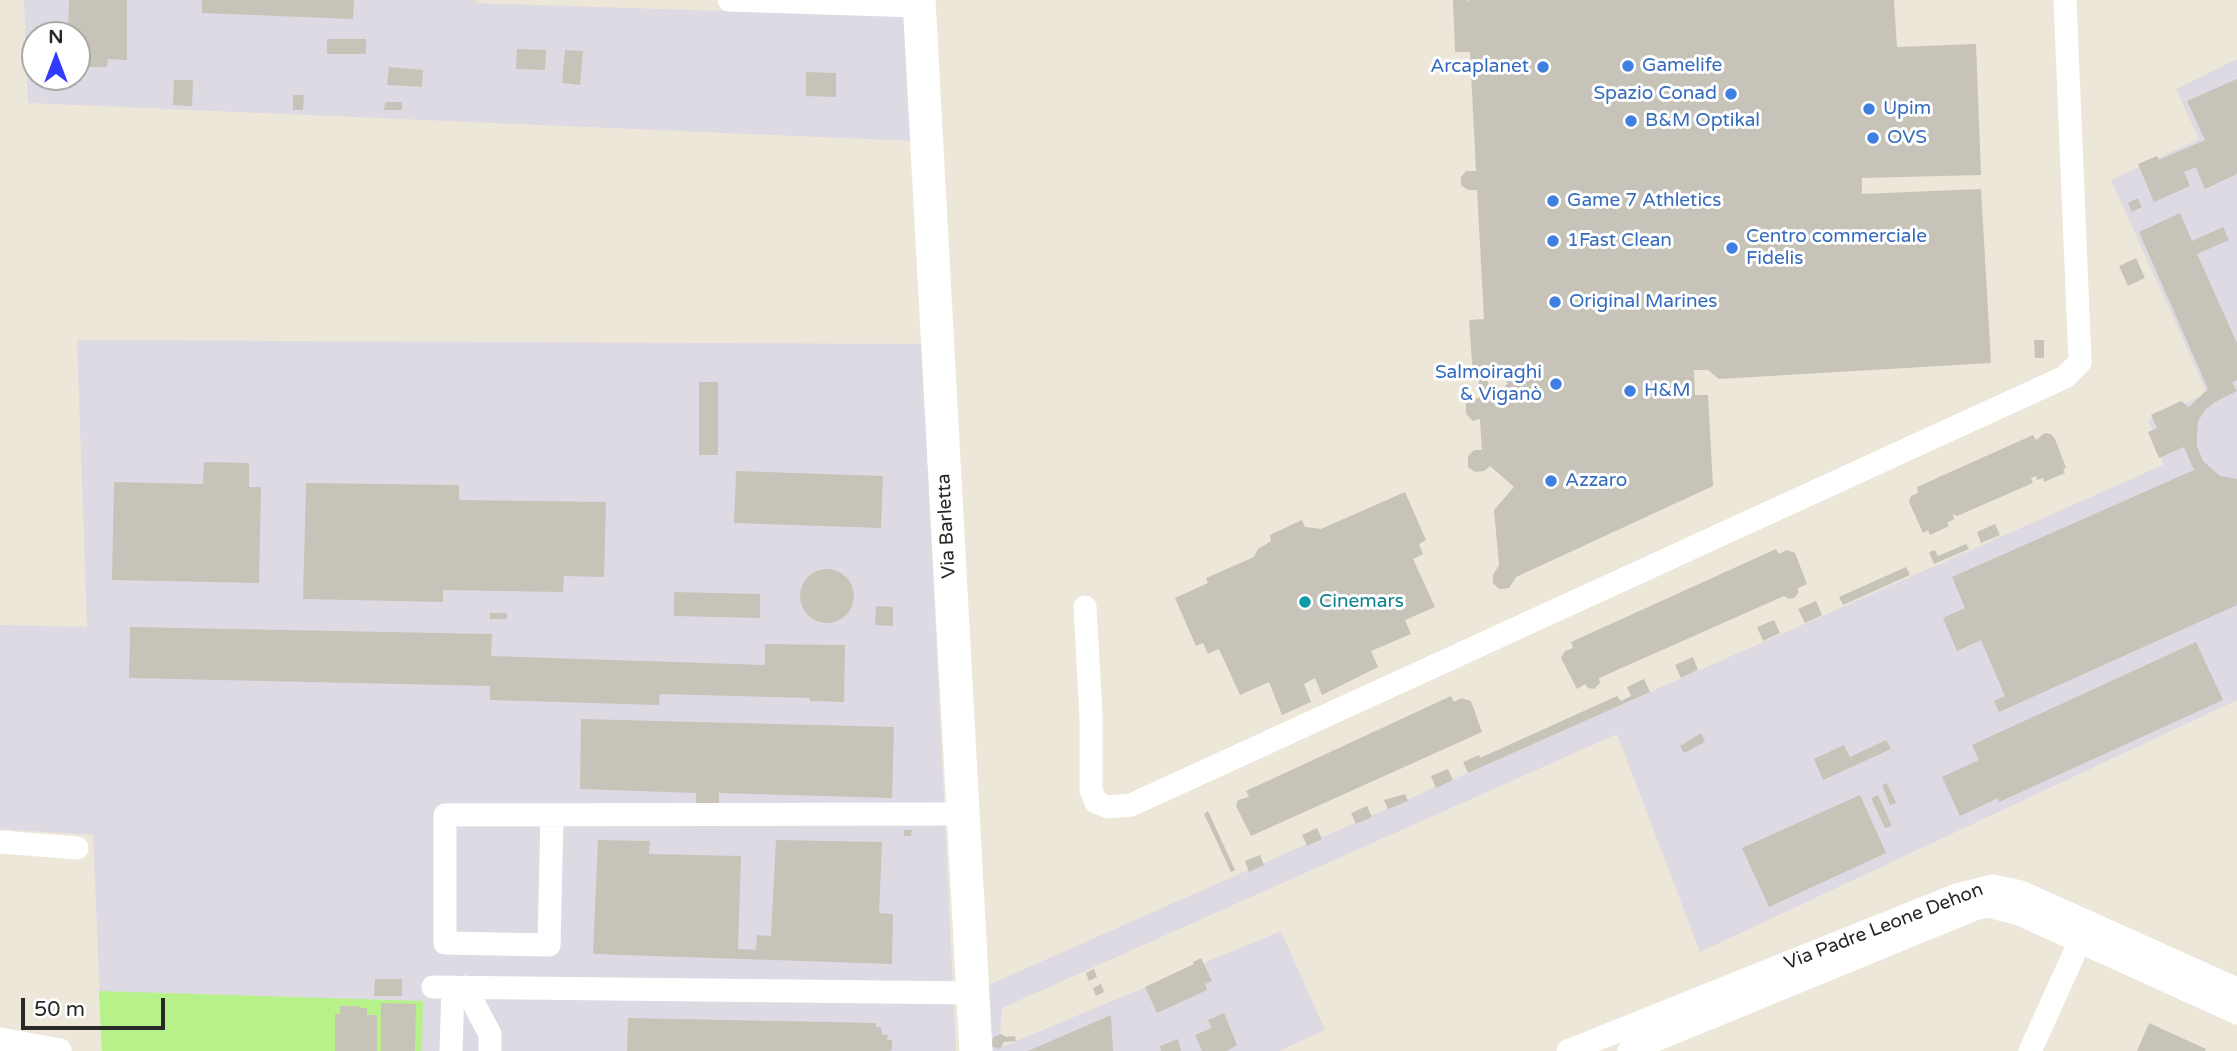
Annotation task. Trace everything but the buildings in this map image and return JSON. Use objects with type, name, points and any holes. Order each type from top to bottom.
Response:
[{"type":"main road","name":"Via Barletta","points":[[919,3],[976,1051]]},
{"type":"street","points":[[729,0],[919,3]]},
{"type":"street","points":[[1085,607],[1091,715],[1091,790],[1096,802],[1108,807],[1132,805],[2065,377],[2080,362],[2065,0]]},
{"type":"street","points":[[552,815],[549,945],[445,943],[445,815],[963,814]]},
{"type":"street","points":[[0,842],[77,848]]},
{"type":"street","name":"Via Padre Leone Dehon","points":[[1568,1051],[1957,895],[1993,886],[2021,892],[2237,989]]},
{"type":"street","name":"Via Padre Leone Dehon","points":[[1629,1051],[1987,906],[2009,910],[2237,1013]]},
{"type":"street","points":[[2029,1051],[2079,943]]},
{"type":"street","points":[[450,987],[973,993]]},
{"type":"street","points":[[450,987],[451,1051]]},
{"type":"street","points":[[450,987],[490,1034],[490,1051]]},
{"type":"street","points":[[0,1039],[60,1049]]},
{"type":"shaded area","points":[[24,0],[476,0],[476,3],[908,17],[913,141],[28,103],[28,91],[91,91],[91,21],[25,21]]},
{"type":"shaded area","points":[[2237,59],[2237,700],[1700,952],[1617,734],[1002,1008],[999,1048],[1281,931],[1325,1030],[1279,1051],[990,1051],[986,986],[2163,465],[2149,420],[2207,393],[2111,180],[2199,139],[2176,89]]},
{"type":"shaded area","points":[[77,340],[922,344],[956,1051],[102,1051],[93,835],[0,829],[0,625],[87,627]]},
{"type":"green space","points":[[99,991],[423,1001],[422,1051],[102,1051]]},
{"type":"place","name":"Gamelife","points":[[1628,66]]},
{"type":"place","name":"Arcaplanet","points":[[1543,67]]},
{"type":"place","name":"Spazio Conad","points":[[1731,94]]},
{"type":"place","name":"Upim","points":[[1869,109]]},
{"type":"place","name":"B&M Optikal","points":[[1631,121]]},
{"type":"place","name":"OVS","points":[[1873,138]]},
{"type":"place","name":"Game 7 Athletics","points":[[1553,201]]},
{"type":"place","name":"1Fast Clean","points":[[1553,241]]},
{"type":"place","name":"Centro commerciale Fidelis","points":[[1732,248]]},
{"type":"place","name":"Original Marines","points":[[1555,302]]},
{"type":"place","name":"Salmoiraghi & Viganò","points":[[1556,384]]},
{"type":"place","name":"H&M","points":[[1630,391]]},
{"type":"place","name":"Azzaro","points":[[1551,481]]},
{"type":"place","name":"Cinemars","points":[[1305,602]]}]
